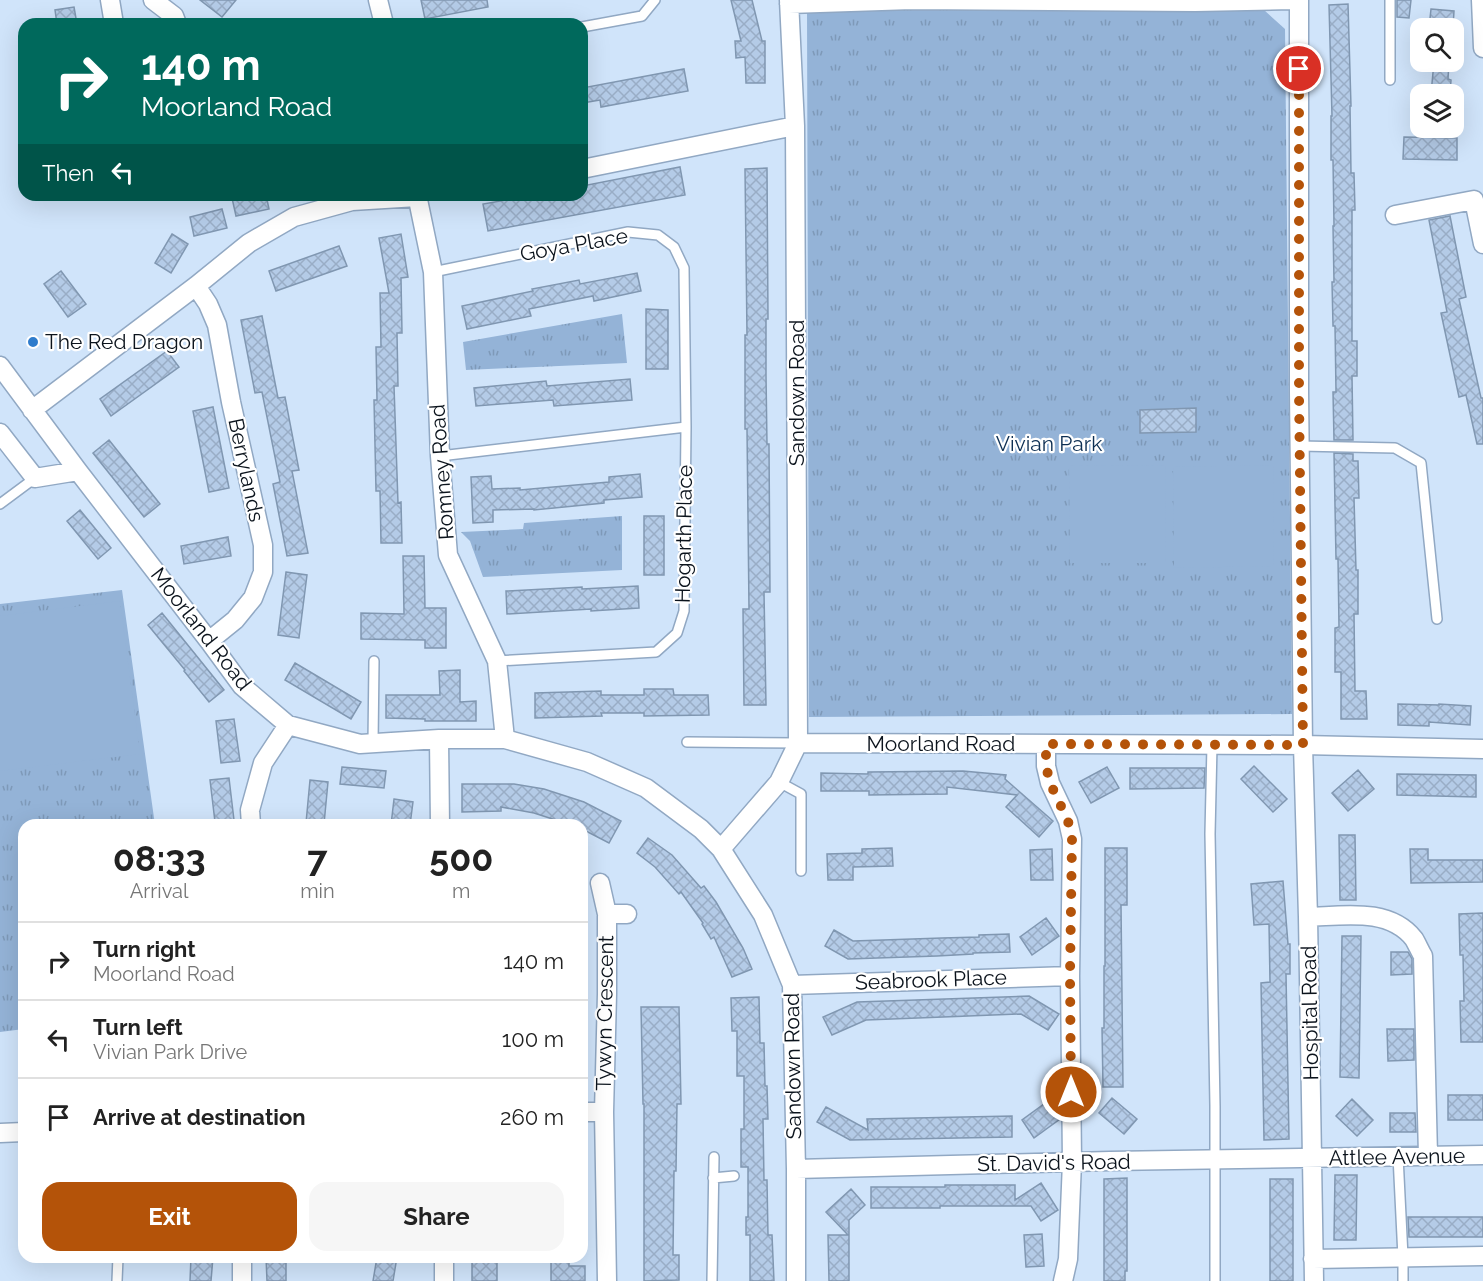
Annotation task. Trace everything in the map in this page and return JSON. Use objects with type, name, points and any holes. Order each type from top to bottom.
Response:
[{"type":"street","points":[[110,0],[113,18]]},
{"type":"street","points":[[153,0],[175,18]]},
{"type":"street","points":[[378,0],[382,18]]},
{"type":"street","points":[[789,2],[1292,0]]},
{"type":"street","name":"Hospital Road","points":[[1299,0],[1303,745],[1314,1281]]},
{"type":"street","name":"Sandown Road","points":[[789,2],[795,126],[798,743],[779,782],[721,849],[763,915],[792,985],[796,1281]]},
{"type":"street","points":[[1482,7],[1483,48]]},
{"type":"street","points":[[588,168],[795,126]]},
{"type":"street","points":[[1395,215],[1474,200],[1483,244]]},
{"type":"street","points":[[32,410],[249,243],[294,217],[352,201]]},
{"type":"street","name":"Romney Road","points":[[418,201],[433,272],[440,456],[448,555],[497,661],[505,739]]},
{"type":"street","name":"Berrylands","points":[[196,286],[208,304],[217,325],[262,545],[263,572],[252,598],[235,620],[209,641]]},
{"type":"street","name":"Moorland Road","points":[[0,366],[242,686],[288,725],[360,744],[439,739],[505,739],[587,762],[646,788],[701,829],[721,849]]},
{"type":"street","points":[[0,433],[35,478],[78,471]]},
{"type":"street","points":[[251,819],[250,810],[262,763],[288,725]]},
{"type":"street","points":[[439,739],[440,819]]},
{"type":"street","name":"Moorland Road","points":[[798,743],[1303,745],[1483,749]]},
{"type":"street","points":[[1046,744],[1046,766],[1050,783],[1068,821],[1072,839],[1070,975],[1072,1162],[1068,1259],[1064,1281]]},
{"type":"street","name":"Tywyn Crescent","points":[[600,884],[607,914],[603,1112],[607,1281]]},
{"type":"street","name":"Tywyn Crescent","points":[[607,914],[627,914]]},
{"type":"street","points":[[1308,917],[1372,915],[1397,925],[1414,939],[1423,956],[1428,1155]]},
{"type":"street","name":"Seabrook Place","points":[[792,985],[1070,975]]},
{"type":"street","name":"Tywyn Crescent","points":[[588,1112],[603,1112]]},
{"type":"street","points":[[0,1133],[18,1132]]},
{"type":"street","name":"Attlee Avenue","points":[[1312,1158],[1483,1155]]},
{"type":"street","name":"St. David's Road","points":[[796,1169],[1312,1158]]},
{"type":"street","points":[[1313,1259],[1483,1256]]},
{"type":"street","points":[[242,1263],[242,1281]]},
{"type":"street","points":[[444,1263],[444,1281]]},
{"type":"lane","points":[[588,26],[642,16],[655,0]]},
{"type":"lane","points":[[1389,0],[1390,80]]},
{"type":"lane","name":"Goya Place","points":[[433,272],[628,232],[658,235],[674,247],[684,268],[686,427]]},
{"type":"lane","points":[[440,456],[686,427]]},
{"type":"lane","name":"Hogarth Place","points":[[497,661],[656,652],[677,633],[684,611],[686,427]]},
{"type":"lane","points":[[1300,446],[1395,448],[1421,463],[1437,619]]},
{"type":"lane","points":[[0,504],[35,478]]},
{"type":"lane","points":[[372,743],[374,662]]},
{"type":"lane","name":"Moorland Road","points":[[687,742],[798,743]]},
{"type":"lane","points":[[1212,745],[1210,817],[1215,1281]]},
{"type":"lane","points":[[779,782],[801,794],[801,871]]},
{"type":"lane","points":[[1398,1156],[1403,1281]]},
{"type":"lane","points":[[712,1281],[714,1158]]},
{"type":"lane","points":[[713,1178],[734,1176]]},
{"type":"lane","points":[[117,1281],[118,1263]]},
{"type":"green space","name":"Vivian Park","points":[[807,8],[1264,10],[1285,29],[1292,714],[809,717]]},
{"type":"green space","points":[[622,314],[627,363],[466,370],[463,342]]},
{"type":"green space","points":[[1165,465],[1166,563],[1070,563],[1069,466]]},
{"type":"green space","points":[[1273,465],[1274,566],[1174,568],[1173,467]]},
{"type":"green space","points":[[622,516],[622,570],[483,577],[470,541],[461,532],[523,529],[524,523]]},
{"type":"green space","points":[[122,590],[154,819],[18,819],[18,1030],[0,1032],[0,604]]},
{"type":"green space","points":[[120,601],[140,754],[0,771],[0,616]]},
{"type":"building","points":[[200,0],[236,0],[222,17]]},
{"type":"building","points":[[421,0],[487,0],[488,7],[425,18]]},
{"type":"building","points":[[731,0],[752,0],[762,41],[765,41],[765,83],[746,83],[745,57],[736,58],[735,41],[741,41]]},
{"type":"building","points":[[1397,0],[1411,0],[1409,18],[1397,17]]},
{"type":"building","points":[[1348,4],[1351,173],[1354,173],[1355,210],[1352,210],[1352,341],[1357,341],[1357,376],[1352,376],[1353,440],[1334,440],[1333,392],[1336,392],[1332,282],[1334,282],[1334,226],[1329,5]]},
{"type":"building","points":[[74,7],[76,18],[56,18],[55,10]]},
{"type":"building","points":[[1431,9],[1454,11],[1454,18],[1430,18]]},
{"type":"building","points":[[684,69],[688,91],[601,107],[600,100],[588,102],[588,87]]},
{"type":"building","points":[[1433,72],[1448,72],[1451,84],[1432,84]]},
{"type":"building","points":[[1404,137],[1457,138],[1457,160],[1403,159]]},
{"type":"building","points":[[680,167],[685,195],[488,231],[483,204],[500,201],[588,201],[588,185]]},
{"type":"building","points":[[767,168],[766,375],[770,592],[764,592],[766,705],[744,705],[743,609],[749,609],[747,429],[745,429],[745,335],[747,335],[745,169]]},
{"type":"building","points":[[233,201],[267,201],[269,209],[236,216]]},
{"type":"building","points":[[222,209],[227,228],[194,236],[190,217]]},
{"type":"building","points":[[1450,216],[1466,297],[1459,299],[1481,398],[1483,398],[1483,444],[1477,444],[1466,395],[1459,397],[1441,313],[1447,312],[1429,220]]},
{"type":"building","points":[[172,234],[188,244],[171,273],[155,263]]},
{"type":"building","points":[[401,234],[408,277],[401,278],[402,333],[397,333],[398,386],[394,386],[398,503],[401,502],[402,543],[381,543],[380,491],[376,491],[374,400],[377,400],[376,347],[381,347],[380,293],[389,293],[379,238]]},
{"type":"building","points":[[339,246],[347,266],[276,291],[269,271]]},
{"type":"building","points":[[61,271],[86,304],[68,317],[44,284]]},
{"type":"building","points":[[637,273],[641,291],[594,301],[593,296],[529,309],[531,316],[467,329],[462,306],[579,280],[580,284]]},
{"type":"building","points":[[646,309],[668,310],[668,369],[646,369]]},
{"type":"building","points":[[262,316],[278,398],[285,397],[299,470],[292,471],[308,553],[287,556],[273,484],[280,482],[262,392],[255,393],[241,320]]},
{"type":"building","points":[[167,351],[179,367],[111,416],[100,399]]},
{"type":"building","points":[[630,379],[632,400],[554,406],[553,400],[476,406],[474,388],[546,381],[547,386]]},
{"type":"building","points":[[213,407],[229,488],[209,492],[193,411]]},
{"type":"building","points":[[1196,408],[1196,432],[1140,433],[1140,410]]},
{"type":"building","points":[[109,440],[160,504],[144,517],[93,453]]},
{"type":"building","points":[[1334,453],[1353,454],[1353,461],[1358,461],[1359,498],[1354,498],[1356,570],[1358,570],[1358,614],[1354,614],[1355,691],[1366,691],[1367,719],[1341,719],[1341,672],[1335,672],[1335,628],[1339,627]]},
{"type":"building","points":[[640,474],[642,497],[534,510],[493,510],[493,522],[473,523],[471,477],[491,476],[492,489],[520,488],[520,490],[609,482],[609,477]]},
{"type":"building","points":[[80,510],[111,548],[98,559],[67,521]]},
{"type":"building","points":[[644,516],[664,516],[664,575],[644,575]]},
{"type":"building","points":[[228,537],[231,556],[184,564],[181,546]]},
{"type":"building","points":[[403,556],[424,556],[425,608],[446,608],[446,648],[425,648],[425,640],[361,639],[361,613],[404,614]]},
{"type":"building","points":[[286,572],[307,575],[299,638],[278,635]]},
{"type":"building","points":[[638,586],[639,608],[507,614],[506,591]]},
{"type":"building","points":[[162,613],[224,690],[209,702],[148,625]]},
{"type":"building","points":[[295,663],[361,702],[351,719],[285,680]]},
{"type":"building","points":[[460,670],[460,702],[476,701],[476,721],[386,718],[386,695],[440,695],[439,671]]},
{"type":"building","points":[[644,689],[673,689],[674,695],[708,695],[709,715],[644,716],[644,713],[601,713],[602,716],[535,718],[535,693],[601,691],[601,695],[644,695]]},
{"type":"building","points":[[1398,704],[1471,706],[1470,725],[1429,722],[1429,726],[1398,725]]},
{"type":"building","points":[[234,719],[240,761],[221,763],[216,721]]},
{"type":"building","points":[[1254,766],[1287,799],[1273,812],[1241,779]]},
{"type":"building","points":[[342,767],[386,771],[384,788],[340,784]]},
{"type":"building","points":[[1107,767],[1119,788],[1091,803],[1079,782]]},
{"type":"building","points":[[1130,768],[1205,768],[1204,788],[1130,789]]},
{"type":"building","points":[[1358,770],[1374,789],[1348,811],[1332,793]]},
{"type":"building","points":[[963,771],[1006,775],[1005,779],[1053,821],[1039,837],[1006,807],[1017,795],[947,787],[947,794],[869,795],[869,791],[821,791],[821,773]]},
{"type":"building","points":[[1397,774],[1476,775],[1476,797],[1397,795]]},
{"type":"building","points":[[229,778],[234,819],[215,819],[210,780]]},
{"type":"building","points":[[310,780],[328,782],[324,819],[306,819]]},
{"type":"building","points":[[462,784],[514,784],[544,789],[584,802],[621,821],[609,843],[588,832],[588,819],[552,819],[501,807],[501,811],[462,812]]},
{"type":"building","points":[[394,799],[413,802],[411,819],[392,819]]},
{"type":"building","points":[[1339,835],[1355,835],[1356,900],[1340,900]]},
{"type":"building","points":[[648,838],[672,855],[701,888],[704,886],[743,948],[752,969],[732,977],[714,937],[711,939],[703,923],[681,892],[679,894],[655,867],[637,853]]},
{"type":"building","points":[[892,848],[893,866],[853,867],[853,880],[828,880],[827,854],[862,853],[862,849]]},
{"type":"building","points":[[1105,848],[1127,848],[1127,905],[1121,905],[1123,1087],[1103,1087]]},
{"type":"building","points":[[1052,849],[1053,880],[1031,880],[1030,850]]},
{"type":"building","points":[[1410,849],[1428,849],[1428,860],[1483,860],[1483,882],[1411,883]]},
{"type":"building","points":[[1283,881],[1288,944],[1290,944],[1290,974],[1286,974],[1289,1139],[1264,1140],[1261,983],[1270,982],[1269,924],[1254,925],[1251,884]]},
{"type":"building","points":[[1483,913],[1483,1042],[1461,1042],[1460,1001],[1464,1001],[1459,914]]},
{"type":"building","points":[[1046,918],[1059,936],[1032,955],[1020,937]]},
{"type":"building","points":[[834,930],[853,941],[1009,934],[1010,952],[848,959],[825,946]]},
{"type":"building","points":[[1342,936],[1361,936],[1359,1078],[1340,1077]]},
{"type":"building","points":[[1391,952],[1408,952],[1412,959],[1412,974],[1391,975]]},
{"type":"building","points":[[1029,996],[1059,1014],[1048,1030],[1021,1014],[866,1020],[832,1035],[823,1017],[857,1002]]},
{"type":"building","points":[[759,997],[760,1043],[764,1043],[768,1119],[763,1119],[764,1180],[767,1180],[768,1235],[772,1235],[774,1281],[750,1281],[750,1235],[746,1235],[748,1167],[741,1167],[744,1076],[737,1076],[737,1031],[732,1031],[731,998]]},
{"type":"building","points":[[641,1007],[679,1007],[681,1104],[677,1104],[673,1255],[679,1255],[679,1280],[644,1281],[644,1104]]},
{"type":"building","points":[[1387,1029],[1414,1029],[1414,1060],[1388,1061]]},
{"type":"building","points":[[1448,1095],[1483,1095],[1483,1120],[1448,1120]]},
{"type":"building","points":[[1112,1098],[1137,1119],[1124,1134],[1099,1113]]},
{"type":"building","points":[[1352,1099],[1373,1120],[1357,1136],[1336,1116]]},
{"type":"building","points":[[1048,1101],[1060,1119],[1034,1138],[1022,1120]]},
{"type":"building","points":[[826,1107],[868,1130],[867,1119],[1012,1116],[1012,1137],[850,1140],[817,1122]]},
{"type":"building","points":[[1390,1113],[1415,1113],[1416,1132],[1390,1132]]},
{"type":"building","points":[[1335,1175],[1357,1175],[1356,1240],[1334,1240]]},
{"type":"building","points":[[1127,1178],[1127,1271],[1125,1271],[1125,1281],[1104,1281],[1104,1179]]},
{"type":"building","points":[[1270,1179],[1293,1179],[1293,1281],[1270,1281]]},
{"type":"building","points":[[1041,1183],[1058,1210],[1041,1221],[1031,1206],[871,1208],[871,1187],[1015,1185],[1015,1200]]},
{"type":"building","points":[[851,1189],[865,1205],[849,1220],[849,1281],[829,1281],[828,1235],[848,1235],[826,1212]]},
{"type":"building","points":[[1408,1217],[1483,1217],[1483,1237],[1409,1237]]},
{"type":"building","points":[[1042,1234],[1044,1266],[1026,1267],[1024,1235]]},
{"type":"building","points":[[191,1263],[212,1263],[211,1281],[190,1281]]},
{"type":"building","points":[[266,1263],[286,1263],[286,1281],[267,1281]]},
{"type":"building","points":[[376,1263],[396,1263],[393,1281],[373,1281]]},
{"type":"building","points":[[472,1263],[497,1263],[497,1281],[472,1281]]},
{"type":"building","points":[[551,1263],[585,1266],[585,1281],[551,1281]]},
{"type":"place","name":"The Red Dragon","points":[[33,342]]},
{"type":"route","points":[[1071,1092],[1072,839],[1068,821],[1050,783],[1046,766],[1046,744],[1303,745],[1299,392],[1299,69]]}]
